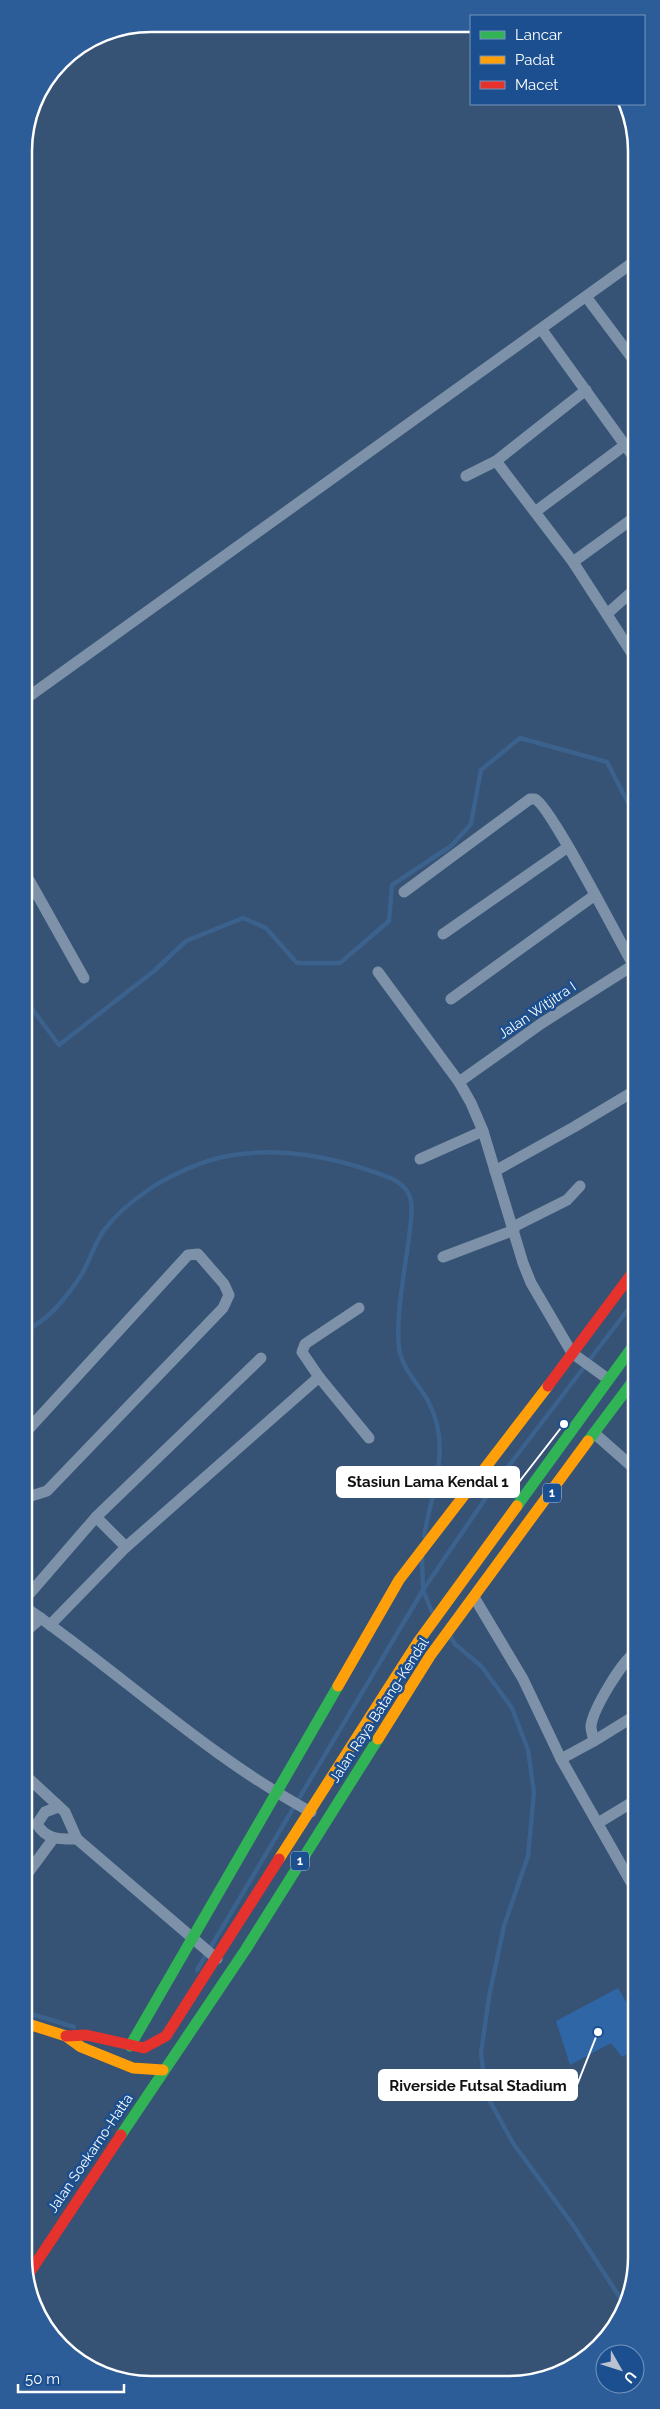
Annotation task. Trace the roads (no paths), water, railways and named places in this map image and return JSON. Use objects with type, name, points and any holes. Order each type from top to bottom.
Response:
[{"type":"main road","points":[[130,2046],[196,1941],[275,1793],[414,1560],[438,1526],[574,1355],[627,1280]]},
{"type":"main road","name":"Jalan Raya Batang-Kendal","points":[[130,2046],[144,2048],[153,2045],[166,2036],[214,1957],[418,1642],[453,1595],[604,1377],[627,1351]]},
{"type":"main road","name":"Jalan Raya Batang-Kendal","points":[[163,2070],[177,2054],[246,1949],[434,1651],[627,1388]]},
{"type":"main road","name":"1","points":[[32,2025],[66,2036],[81,2047],[133,2068],[163,2070]]},
{"type":"main road","name":"1","points":[[66,2036],[86,2035],[130,2046]]},
{"type":"main road","name":"Jalan Soekarno-Hatta","points":[[33,2267],[163,2070]]},
{"type":"street","points":[[33,694],[403,427],[587,298],[628,266]]},
{"type":"street","points":[[587,298],[628,353]]},
{"type":"street","points":[[542,330],[628,449]]},
{"type":"street","points":[[466,476],[496,461],[586,390]]},
{"type":"street","points":[[536,512],[625,445]]},
{"type":"street","points":[[496,461],[573,562],[628,646]]},
{"type":"street","points":[[573,562],[628,522]]},
{"type":"street","points":[[608,613],[628,595]]},
{"type":"street","points":[[404,892],[530,799],[535,799],[543,805],[628,952]]},
{"type":"street","points":[[443,934],[568,847]]},
{"type":"street","points":[[33,886],[84,978]]},
{"type":"street","points":[[451,999],[595,895]]},
{"type":"street","name":"Jalan Witjitra I","points":[[459,1082],[542,1023],[628,970]]},
{"type":"street","points":[[378,972],[459,1082],[483,1131],[531,1282],[574,1355],[604,1377]]},
{"type":"street","points":[[495,1171],[628,1095]]},
{"type":"street","points":[[420,1160],[483,1131]]},
{"type":"street","points":[[443,1257],[513,1229],[567,1200],[580,1186]]},
{"type":"street","points":[[32,1424],[188,1256],[198,1254],[224,1284],[229,1296],[223,1308],[47,1491],[32,1495]]},
{"type":"street","points":[[359,1308],[303,1347],[303,1355],[369,1438]]},
{"type":"street","points":[[32,1591],[96,1517],[261,1358]]},
{"type":"street","points":[[32,1628],[45,1622],[126,1547],[319,1377]]},
{"type":"street","points":[[594,1433],[627,1462]]},
{"type":"street","points":[[96,1517],[126,1547]]},
{"type":"street","points":[[474,1597],[523,1679],[561,1759],[627,1875]]},
{"type":"street","points":[[32,1612],[194,1737],[275,1793],[309,1812]]},
{"type":"street","points":[[594,1741],[592,1722],[615,1675],[627,1658]]},
{"type":"street","points":[[561,1759],[627,1720]]},
{"type":"street","points":[[32,1782],[64,1812],[77,1839],[214,1957]]},
{"type":"street","points":[[598,1823],[627,1805]]},
{"type":"street","points":[[58,1807],[46,1812],[37,1824],[40,1830],[53,1839],[77,1839]]},
{"type":"street","points":[[32,1867],[53,1839]]},
{"type":"waterway","points":[[33,1010],[59,1045],[154,971],[186,941],[243,918],[266,928],[297,963],[340,963],[389,921],[392,885],[451,846],[471,824],[481,770],[520,738],[607,762],[628,802]]},
{"type":"waterway","points":[[32,1327],[49,1315],[75,1285],[101,1234],[110,1223],[132,1202],[151,1188],[188,1169],[227,1156],[245,1153],[283,1153],[339,1161],[395,1180],[404,1187],[410,1197],[412,1207],[399,1312],[398,1341],[400,1353],[409,1373],[429,1403],[436,1420],[439,1436],[440,1453],[438,1469],[424,1536]]},
{"type":"waterway","points":[[197,1970],[423,1590],[498,1480],[627,1310]]},
{"type":"waterway","points":[[422,1556],[423,1590],[432,1612]]},
{"type":"waterway","points":[[450,1636],[455,1644],[482,1667],[512,1708],[528,1750],[534,1792],[528,1856],[504,1926],[489,1997],[481,2053],[486,2094],[513,2143],[573,2225],[620,2298]]},
{"type":"waterway","points":[[32,2014],[74,2027]]},
{"type":"place","name":"Stasiun Lama Kendal 1","points":[[564,1424]]},
{"type":"place","name":"Riverside Futsal Stadium","points":[[598,2032]]}]
